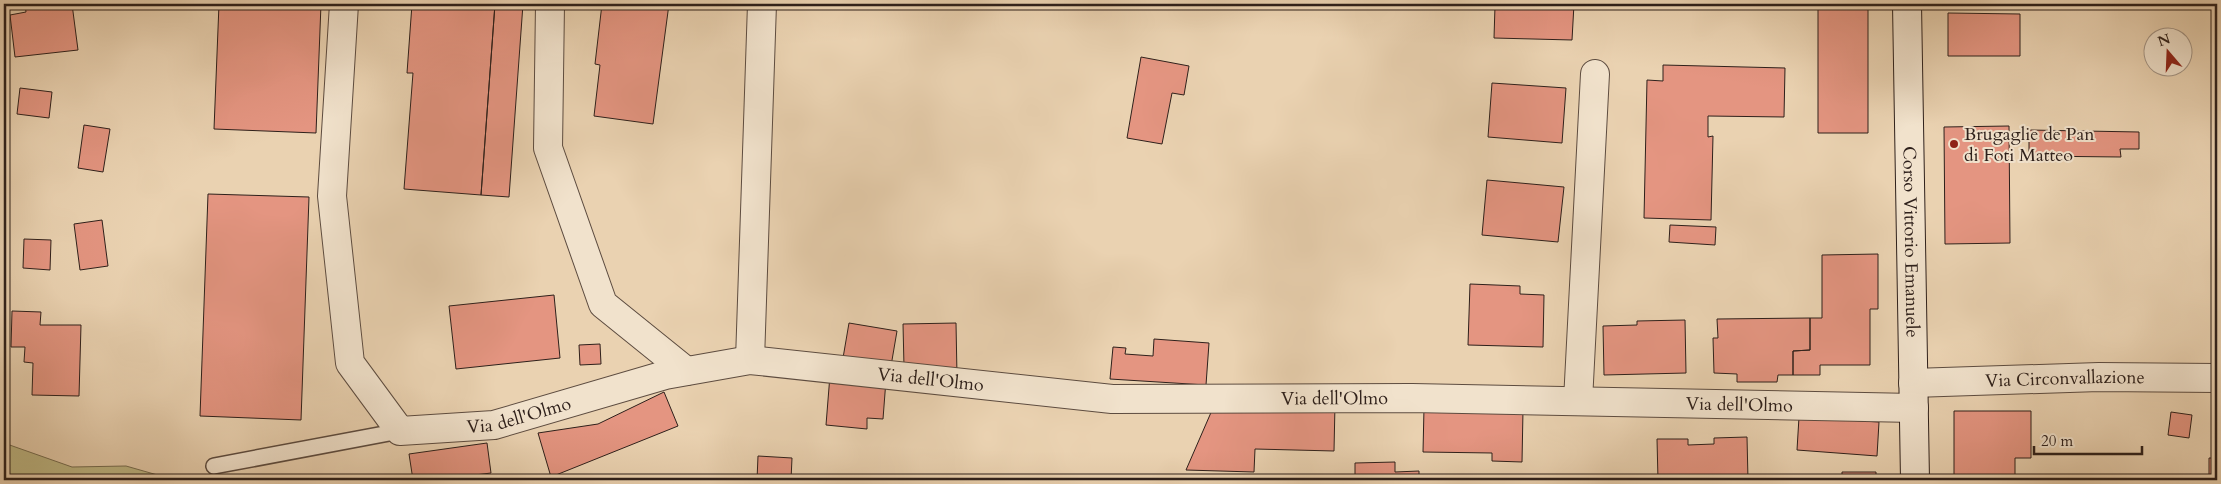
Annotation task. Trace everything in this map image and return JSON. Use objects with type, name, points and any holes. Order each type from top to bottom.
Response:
[{"type":"street","points":[[344,4],[332,196],[350,364],[400,431]]},
{"type":"street","points":[[550,4],[548,148],[603,304],[686,372]]},
{"type":"street","points":[[750,360],[762,4]]},
{"type":"street","name":"Corso Vittorio Emanuele","points":[[1907,4],[1915,480]]},
{"type":"street","points":[[1578,401],[1595,74]]},
{"type":"street","name":"Via dell'Olmo","points":[[400,431],[494,425],[665,375],[750,360],[1112,399],[1412,398],[1578,401],[1914,396]]},
{"type":"street","name":"Via Circonvallazione","points":[[1914,396],[2099,377],[2217,378]]},
{"type":"lane","points":[[214,466],[400,431]]},
{"type":"shaded area","points":[[4,443],[72,467],[126,466],[175,480],[4,480]]},
{"type":"building","points":[[25,4],[72,4],[78,50],[15,57],[10,15],[26,12]]},
{"type":"building","points":[[219,4],[321,4],[316,133],[214,129]]},
{"type":"building","points":[[412,4],[495,4],[481,195],[404,189],[413,73],[407,73]]},
{"type":"building","points":[[495,4],[523,4],[509,197],[481,195]]},
{"type":"building","points":[[602,4],[669,4],[653,124],[594,116],[600,65],[595,64]]},
{"type":"building","points":[[1506,4],[1574,4],[1572,40],[1494,38],[1495,6],[1506,6]]},
{"type":"building","points":[[1818,4],[1868,4],[1868,133],[1818,133]]},
{"type":"building","points":[[1948,13],[2020,14],[2020,56],[1948,56]]},
{"type":"building","points":[[1141,57],[1189,66],[1184,95],[1172,93],[1162,144],[1127,138]]},
{"type":"building","points":[[1663,65],[1785,68],[1784,117],[1708,116],[1708,137],[1713,136],[1711,220],[1644,218],[1647,80],[1663,81]]},
{"type":"building","points":[[1492,83],[1566,88],[1562,143],[1488,137]]},
{"type":"building","points":[[20,88],[52,92],[49,118],[17,114]]},
{"type":"building","points":[[84,125],[110,129],[103,172],[78,168]]},
{"type":"building","points":[[2009,126],[2010,243],[1945,244],[1944,127]]},
{"type":"building","points":[[2029,130],[2139,132],[2139,149],[2120,149],[2121,157],[2029,156]]},
{"type":"building","points":[[1487,180],[1564,187],[1558,242],[1482,235]]},
{"type":"building","points":[[208,194],[309,197],[301,420],[200,416]]},
{"type":"building","points":[[102,220],[108,266],[80,270],[74,224]]},
{"type":"building","points":[[1670,225],[1716,227],[1715,245],[1669,242]]},
{"type":"building","points":[[24,239],[51,240],[50,270],[23,268]]},
{"type":"building","points":[[1878,254],[1878,309],[1870,309],[1870,365],[1820,365],[1820,375],[1793,375],[1793,351],[1810,350],[1810,318],[1822,318],[1822,255]]},
{"type":"building","points":[[1470,284],[1520,286],[1520,294],[1544,295],[1543,347],[1468,345]]},
{"type":"building","points":[[554,295],[560,358],[456,369],[449,306]]},
{"type":"building","points":[[12,311],[41,312],[40,325],[81,325],[79,396],[32,395],[33,363],[24,362],[25,347],[11,347]]},
{"type":"building","points":[[1810,318],[1810,350],[1793,351],[1793,375],[1778,375],[1777,382],[1737,382],[1737,374],[1714,373],[1713,338],[1718,338],[1717,319]]},
{"type":"building","points":[[1685,320],[1686,373],[1604,375],[1603,326],[1637,325],[1637,321]]},
{"type":"building","points":[[849,323],[897,331],[891,366],[843,358]]},
{"type":"building","points":[[956,323],[957,376],[904,367],[903,324]]},
{"type":"building","points":[[1154,339],[1209,343],[1206,385],[1110,379],[1113,347],[1126,348],[1125,354],[1153,356]]},
{"type":"building","points":[[600,344],[601,364],[580,365],[579,345]]},
{"type":"building","points":[[830,375],[886,380],[883,419],[867,418],[867,429],[826,425]]},
{"type":"building","points":[[664,392],[678,426],[551,477],[538,433],[598,424]]},
{"type":"building","points":[[1216,401],[1335,404],[1334,451],[1255,449],[1254,472],[1186,470]]},
{"type":"building","points":[[1424,408],[1523,410],[1522,462],[1492,461],[1492,453],[1423,452]]},
{"type":"building","points":[[1954,411],[2031,411],[2031,458],[2015,458],[2015,480],[1954,480]]},
{"type":"building","points":[[2171,412],[2192,415],[2189,438],[2168,435]]},
{"type":"building","points":[[1799,417],[1879,422],[1877,456],[1797,450]]},
{"type":"building","points":[[2216,422],[2217,458],[2215,458]]},
{"type":"building","points":[[1747,437],[1748,480],[1658,480],[1657,439],[1688,439],[1688,445],[1714,444],[1714,438]]},
{"type":"building","points":[[487,443],[491,473],[435,480],[413,480],[409,454]]},
{"type":"building","points":[[758,456],[792,458],[791,480],[757,480]]},
{"type":"building","points":[[2209,458],[2217,458],[2217,480],[2209,480]]},
{"type":"building","points":[[1395,462],[1395,472],[1419,471],[1419,480],[1355,480],[1355,463]]},
{"type":"building","points":[[1842,472],[1876,472],[1876,480],[1842,480]]},
{"type":"place","name":"Brugaglie de Pan di Foti Matteo","points":[[1954,144]]}]
